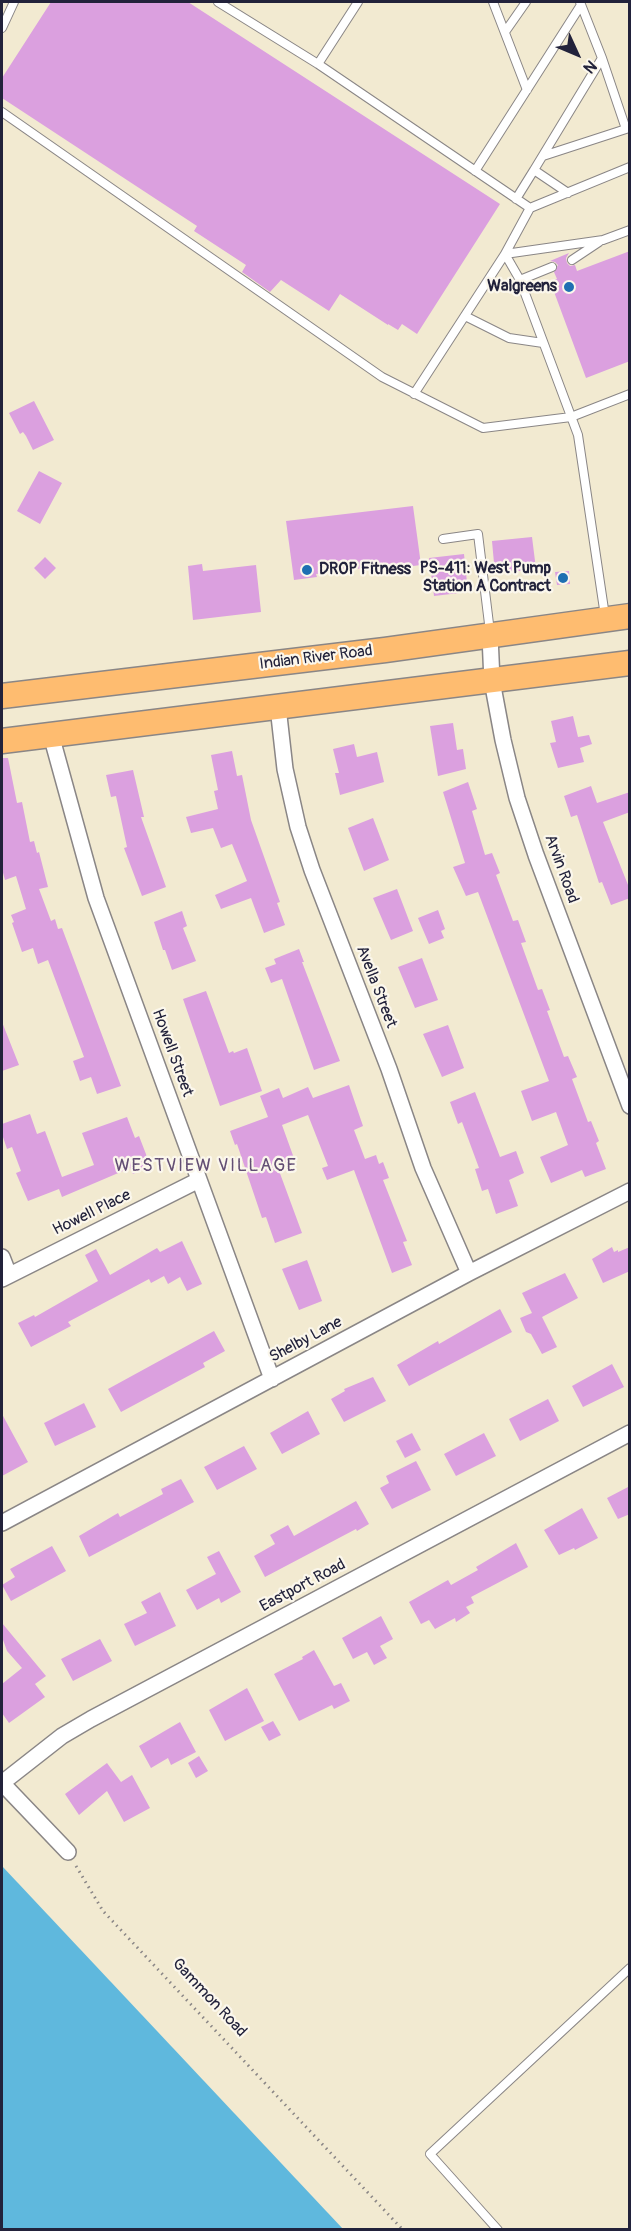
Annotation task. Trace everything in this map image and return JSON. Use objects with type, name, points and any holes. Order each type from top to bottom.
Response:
[{"type":"main road","name":"Indian River Road","points":[[2,696],[490,636],[630,616]]},
{"type":"main road","points":[[2,741],[630,663]]},
{"type":"street","name":"Arvin Road","points":[[490,636],[492,681],[502,740],[517,798],[630,1106]]},
{"type":"street","name":"Avella Street","points":[[278,707],[285,769],[298,827],[312,870],[389,1070],[423,1168],[468,1273]]},
{"type":"street","name":"Howell Street","points":[[51,735],[96,898],[272,1379]]},
{"type":"street","name":"Howell Place","points":[[5,1277],[199,1180]]},
{"type":"street","name":"Shelby Lane","points":[[2,1523],[468,1273],[630,1191]]},
{"type":"street","points":[[2,1257],[5,1277]]},
{"type":"street","name":"Eastport Road","points":[[2,1783],[62,1736],[91,1719],[630,1433]]},
{"type":"street","points":[[2,1783],[68,1852]]},
{"type":"lane","points":[[2,28],[14,2]]},
{"type":"lane","points":[[218,2],[318,64],[530,208]]},
{"type":"lane","points":[[318,64],[358,2]]},
{"type":"lane","points":[[492,2],[527,90]]},
{"type":"lane","points":[[504,32],[526,2]]},
{"type":"lane","points":[[475,171],[581,3]]},
{"type":"lane","points":[[543,156],[626,129],[581,3]]},
{"type":"lane","points":[[516,199],[602,58]]},
{"type":"lane","points":[[2,112],[382,377],[483,428],[572,417],[630,394]]},
{"type":"lane","points":[[414,394],[505,254],[530,208],[630,168]]},
{"type":"lane","points":[[534,170],[568,193]]},
{"type":"lane","points":[[505,254],[603,240],[630,230]]},
{"type":"lane","points":[[572,260],[603,240]]},
{"type":"lane","points":[[505,254],[520,280],[578,435],[605,621]]},
{"type":"lane","points":[[520,280],[552,267]]},
{"type":"lane","points":[[465,316],[508,338],[543,343]]},
{"type":"lane","points":[[443,539],[478,534],[490,636]]},
{"type":"lane","points":[[498,2229],[430,2154],[630,1968]]},
{"type":"path","name":"Gammon Road","points":[[68,1852],[103,1911],[403,2229]]},
{"type":"water","points":[[2,1866],[343,2229],[2,2229]]},
{"type":"building","points":[[51,2],[188,2],[500,204],[417,334],[402,324],[398,330],[388,325],[340,294],[329,311],[281,280],[270,292],[242,272],[246,265],[194,231],[197,226],[2,98],[2,78]]},
{"type":"building","name":"Walgreens","points":[[630,251],[630,361],[586,378],[550,281],[557,279],[554,272],[558,265],[550,261],[569,253],[566,258],[567,263],[570,266],[575,265],[577,271]]},
{"type":"building","points":[[34,401],[54,440],[33,450],[23,432],[20,434],[9,413]]},
{"type":"building","points":[[39,471],[62,483],[40,524],[17,511]]},
{"type":"building","points":[[413,506],[421,565],[397,568],[396,564],[316,574],[317,577],[294,580],[286,521]]},
{"type":"building","points":[[532,537],[536,569],[495,574],[492,541]]},
{"type":"building","points":[[464,554],[468,592],[434,596],[429,558]]},
{"type":"building","points":[[45,557],[56,568],[45,579],[34,568]]},
{"type":"building","points":[[202,564],[203,571],[256,565],[261,612],[193,620],[188,566]]},
{"type":"building","name":"PS-411: West Pump Station A Contract","points":[[569,571],[570,584],[557,585],[555,572]]},
{"type":"building","points":[[573,716],[578,737],[589,735],[592,744],[580,748],[584,762],[558,768],[550,743],[556,742],[551,721]]},
{"type":"building","points":[[453,723],[457,750],[463,749],[466,769],[438,776],[430,726]]},
{"type":"building","points":[[354,744],[357,757],[377,752],[384,782],[340,795],[335,773],[339,773],[333,749]]},
{"type":"building","points":[[232,751],[237,776],[242,775],[251,820],[280,902],[277,903],[285,925],[264,933],[251,898],[221,909],[215,895],[247,881],[232,844],[221,848],[213,828],[191,833],[186,817],[218,809],[214,791],[218,790],[211,755]]},
{"type":"building","points":[[2,758],[8,758],[17,803],[22,802],[30,842],[34,841],[37,853],[39,852],[48,887],[39,889],[51,921],[55,919],[58,929],[62,928],[121,1086],[97,1094],[91,1077],[80,1081],[73,1061],[84,1057],[48,960],[38,964],[33,948],[22,952],[12,923],[14,922],[11,915],[26,909],[16,876],[5,880],[2,869]]},
{"type":"building","points":[[133,770],[144,817],[141,817],[166,887],[142,896],[124,848],[127,847],[116,796],[111,797],[106,775]]},
{"type":"building","points":[[468,782],[477,809],[472,811],[485,855],[492,853],[500,873],[496,875],[513,921],[518,920],[526,942],[521,943],[538,990],[542,989],[550,1010],[547,1011],[564,1057],[568,1056],[577,1077],[572,1079],[588,1122],[591,1121],[599,1141],[596,1143],[606,1169],[585,1177],[582,1170],[551,1183],[540,1157],[568,1145],[556,1112],[532,1121],[521,1091],[549,1081],[478,892],[466,896],[453,867],[465,863],[443,792]]},
{"type":"building","points":[[591,786],[597,803],[630,792],[630,812],[603,822],[630,890],[630,898],[611,905],[602,882],[599,883],[577,815],[571,817],[564,796]]},
{"type":"building","points":[[373,818],[389,860],[364,871],[348,828]]},
{"type":"building","points":[[397,889],[413,931],[391,940],[373,898]]},
{"type":"building","points":[[438,910],[445,929],[441,931],[444,938],[429,944],[418,918]]},
{"type":"building","points":[[182,911],[187,926],[183,928],[196,961],[172,970],[154,922]]},
{"type":"building","points":[[299,949],[340,1061],[314,1070],[282,979],[271,983],[265,968],[276,964],[274,959]]},
{"type":"building","points":[[422,958],[438,1000],[415,1008],[398,967]]},
{"type":"building","points":[[206,991],[229,1053],[247,1048],[262,1091],[220,1106],[183,999]]},
{"type":"building","points":[[2,1022],[19,1065],[2,1071]]},
{"type":"building","points":[[448,1025],[464,1068],[442,1077],[423,1034]]},
{"type":"building","points":[[349,1085],[363,1126],[354,1130],[365,1159],[376,1155],[379,1164],[383,1162],[389,1178],[383,1180],[407,1241],[403,1242],[412,1265],[392,1273],[354,1170],[327,1180],[322,1168],[328,1166],[308,1115],[282,1125],[295,1161],[278,1168],[302,1233],[275,1243],[266,1217],[262,1218],[237,1144],[235,1145],[230,1131],[268,1117],[260,1096],[279,1088],[283,1098],[308,1087],[313,1098]]},
{"type":"building","points":[[475,1092],[500,1157],[516,1151],[524,1173],[509,1180],[518,1206],[496,1214],[488,1189],[482,1191],[475,1169],[479,1168],[462,1122],[458,1124],[450,1102]]},
{"type":"building","points":[[30,1114],[37,1134],[45,1131],[62,1177],[94,1165],[82,1133],[127,1117],[135,1138],[139,1136],[149,1162],[145,1163],[147,1168],[133,1174],[130,1168],[62,1197],[59,1189],[28,1201],[16,1173],[21,1171],[12,1147],[7,1149],[2,1134],[2,1124]]},
{"type":"building","points":[[182,1241],[202,1284],[187,1291],[180,1277],[168,1284],[164,1276],[151,1283],[149,1279],[68,1322],[71,1326],[31,1347],[18,1323],[34,1315],[35,1317],[98,1281],[85,1255],[96,1249],[110,1275],[157,1248],[160,1252]]},
{"type":"building","points":[[612,1247],[614,1252],[618,1250],[618,1252],[630,1247],[630,1271],[603,1283],[592,1259]]},
{"type":"building","points":[[307,1260],[322,1301],[299,1310],[282,1269]]},
{"type":"building","points":[[565,1273],[578,1298],[542,1317],[557,1347],[542,1354],[531,1334],[526,1332],[520,1318],[532,1313],[522,1293]]},
{"type":"building","points":[[500,1309],[512,1332],[409,1386],[397,1365]]},
{"type":"building","points":[[214,1331],[225,1351],[203,1363],[205,1367],[121,1412],[108,1389]]},
{"type":"building","points":[[612,1364],[624,1387],[583,1407],[572,1386]]},
{"type":"building","points":[[373,1377],[386,1401],[344,1422],[331,1399],[345,1391],[344,1389]]},
{"type":"building","points":[[548,1399],[559,1421],[520,1441],[509,1419]]},
{"type":"building","points":[[84,1403],[96,1427],[55,1446],[44,1423]]},
{"type":"building","points":[[308,1411],[320,1434],[282,1454],[270,1433]]},
{"type":"building","points":[[2,1414],[28,1462],[2,1476]]},
{"type":"building","points":[[412,1433],[421,1450],[405,1458],[396,1441]]},
{"type":"building","points":[[484,1433],[496,1456],[456,1476],[444,1454]]},
{"type":"building","points":[[244,1446],[257,1469],[217,1490],[204,1467]]},
{"type":"building","points":[[416,1461],[431,1490],[392,1509],[380,1488],[389,1483],[386,1476]]},
{"type":"building","points":[[181,1479],[194,1502],[89,1557],[79,1536],[118,1513],[120,1517],[163,1494],[161,1489]]},
{"type":"building","points":[[630,1486],[630,1514],[618,1519],[607,1498]]},
{"type":"building","points":[[356,1501],[369,1524],[265,1577],[254,1556],[275,1544],[270,1535],[288,1525],[294,1536]]},
{"type":"building","points":[[582,1508],[598,1538],[575,1550],[574,1548],[559,1555],[544,1530]]},
{"type":"building","points":[[516,1543],[528,1567],[471,1597],[474,1603],[466,1607],[470,1613],[456,1622],[455,1618],[435,1629],[429,1620],[421,1624],[409,1602],[448,1580],[451,1585],[478,1570],[476,1567]]},
{"type":"building","points":[[52,1546],[66,1571],[11,1601],[2,1585],[15,1577],[10,1569]]},
{"type":"building","points":[[219,1551],[241,1592],[221,1603],[219,1598],[197,1610],[186,1590],[216,1574],[207,1557]]},
{"type":"building","points":[[160,1592],[176,1626],[135,1646],[124,1624],[147,1613],[141,1602]]},
{"type":"building","points":[[381,1616],[393,1639],[380,1646],[387,1658],[374,1665],[367,1652],[353,1659],[342,1638]]},
{"type":"building","points":[[2,1623],[46,1676],[35,1684],[45,1697],[9,1723],[2,1713],[2,1684],[22,1668],[7,1651],[2,1637]]},
{"type":"building","points":[[100,1639],[112,1661],[73,1681],[61,1659]]},
{"type":"building","points":[[314,1650],[334,1686],[341,1683],[350,1701],[334,1709],[332,1705],[299,1721],[274,1674],[303,1659],[302,1657]]},
{"type":"building","points":[[247,1688],[264,1721],[225,1741],[209,1710]]},
{"type":"building","points":[[273,1721],[281,1735],[269,1741],[261,1727]]},
{"type":"building","points":[[180,1722],[196,1752],[171,1765],[168,1758],[151,1768],[139,1746]]},
{"type":"building","points":[[199,1756],[208,1771],[196,1778],[188,1763]]},
{"type":"building","points":[[107,1763],[121,1782],[132,1775],[150,1808],[124,1822],[107,1791],[79,1815],[65,1794]]},
{"type":"place","name":"Walgreens","points":[[569,287]]},
{"type":"place","name":"DROP Fitness","points":[[307,570]]},
{"type":"place","name":"PS-411: West Pump Station A Contract","points":[[563,578]]},
{"type":"district","name":"WESTVIEW VILLAGE","points":[[206,1166]]}]
